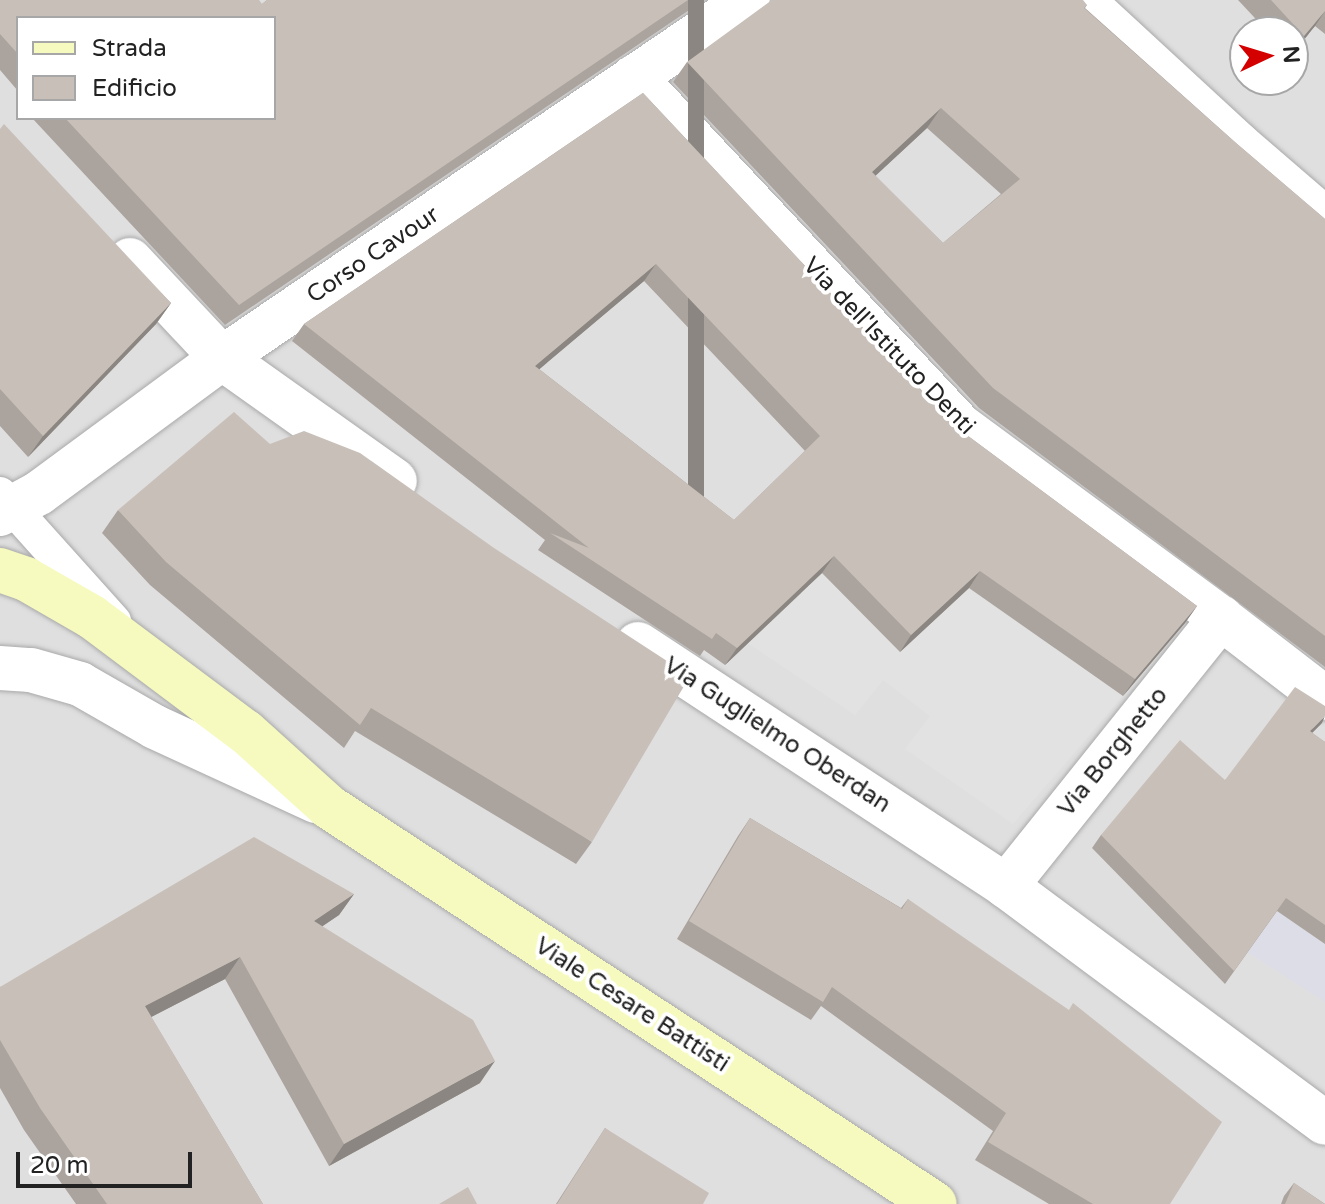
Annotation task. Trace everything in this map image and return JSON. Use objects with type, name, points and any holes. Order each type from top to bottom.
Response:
[{"type":"main road","name":"Viale Cesare Battisti","points":[[0,570],[26,579],[92,617],[246,732],[329,807],[935,1204]]},
{"type":"street","name":"Corso Cavour","points":[[4,505],[39,493],[222,358],[748,0]]},
{"type":"street","points":[[1082,0],[1238,144],[1325,219]]},
{"type":"street","name":"Via dell'Istituto Denti","points":[[634,77],[962,427],[1325,698]]},
{"type":"street","points":[[98,225],[222,358],[430,506]]},
{"type":"street","name":"Via Borghetto","points":[[1006,886],[1221,618]]},
{"type":"street","name":"Via Guglielmo Oberdan","points":[[599,619],[1006,886],[1325,1123]]},
{"type":"street","name":"Viale Cesare Battisti","points":[[0,668],[31,670],[80,684],[155,727],[329,807]]},
{"type":"lane","points":[[4,505],[146,657]]},
{"type":"shaded area","points":[[0,0],[1325,0],[1325,1204],[0,1204]]},
{"type":"shaded area","points":[[822,573],[900,652],[972,585],[1123,696],[1013,824],[905,749],[930,716],[883,680],[855,715],[743,640]]},
{"type":"shaded area","points":[[1277,911],[1325,944],[1325,1002],[1247,952]]},
{"type":"building","points":[[0,0],[259,0],[262,4],[267,0],[688,0],[239,305],[67,120],[276,120],[276,16],[16,16],[16,52],[0,34]]},
{"type":"building","points":[[772,0],[1083,0],[1087,5],[1084,8],[1325,219],[1325,636],[993,388],[687,62]],"holes":[[[941,108],[1020,179],[943,243],[872,172]]]},
{"type":"building","points":[[1271,0],[1325,0],[1325,11],[1309,30],[1309,16],[1286,16]]},
{"type":"building","points":[[643,93],[956,427],[1197,606],[1135,679],[980,571],[911,635],[834,556],[737,648],[716,633],[712,639],[550,533],[589,548],[304,324]],"holes":[[[656,264],[820,436],[734,520],[535,366]]]},
{"type":"building","points":[[4,124],[171,303],[43,436],[0,389],[0,129]]},
{"type":"building","points":[[234,412],[270,444],[304,431],[360,453],[494,548],[690,676],[592,842],[371,708],[360,725],[166,562],[118,510]]},
{"type":"building","points":[[1295,687],[1325,706],[1325,716],[1310,731],[1325,742],[1325,925],[1286,898],[1234,971],[1101,835],[1180,740],[1225,780]]},
{"type":"building","points":[[750,818],[902,909],[908,899],[1069,1010],[1073,1003],[1222,1122],[1170,1204],[1093,1204],[988,1142],[1006,1113],[832,987],[823,1002],[689,921]]},
{"type":"building","points":[[254,837],[354,894],[314,921],[473,1020],[495,1061],[344,1144],[240,957],[145,1006],[263,1204],[107,1204],[40,1108],[0,1040],[0,987]]},
{"type":"building","points":[[605,1128],[709,1193],[703,1204],[557,1204]]},
{"type":"building","points":[[1294,1183],[1325,1204],[1285,1204]]},
{"type":"building","points":[[468,1187],[477,1204],[439,1204]]}]
